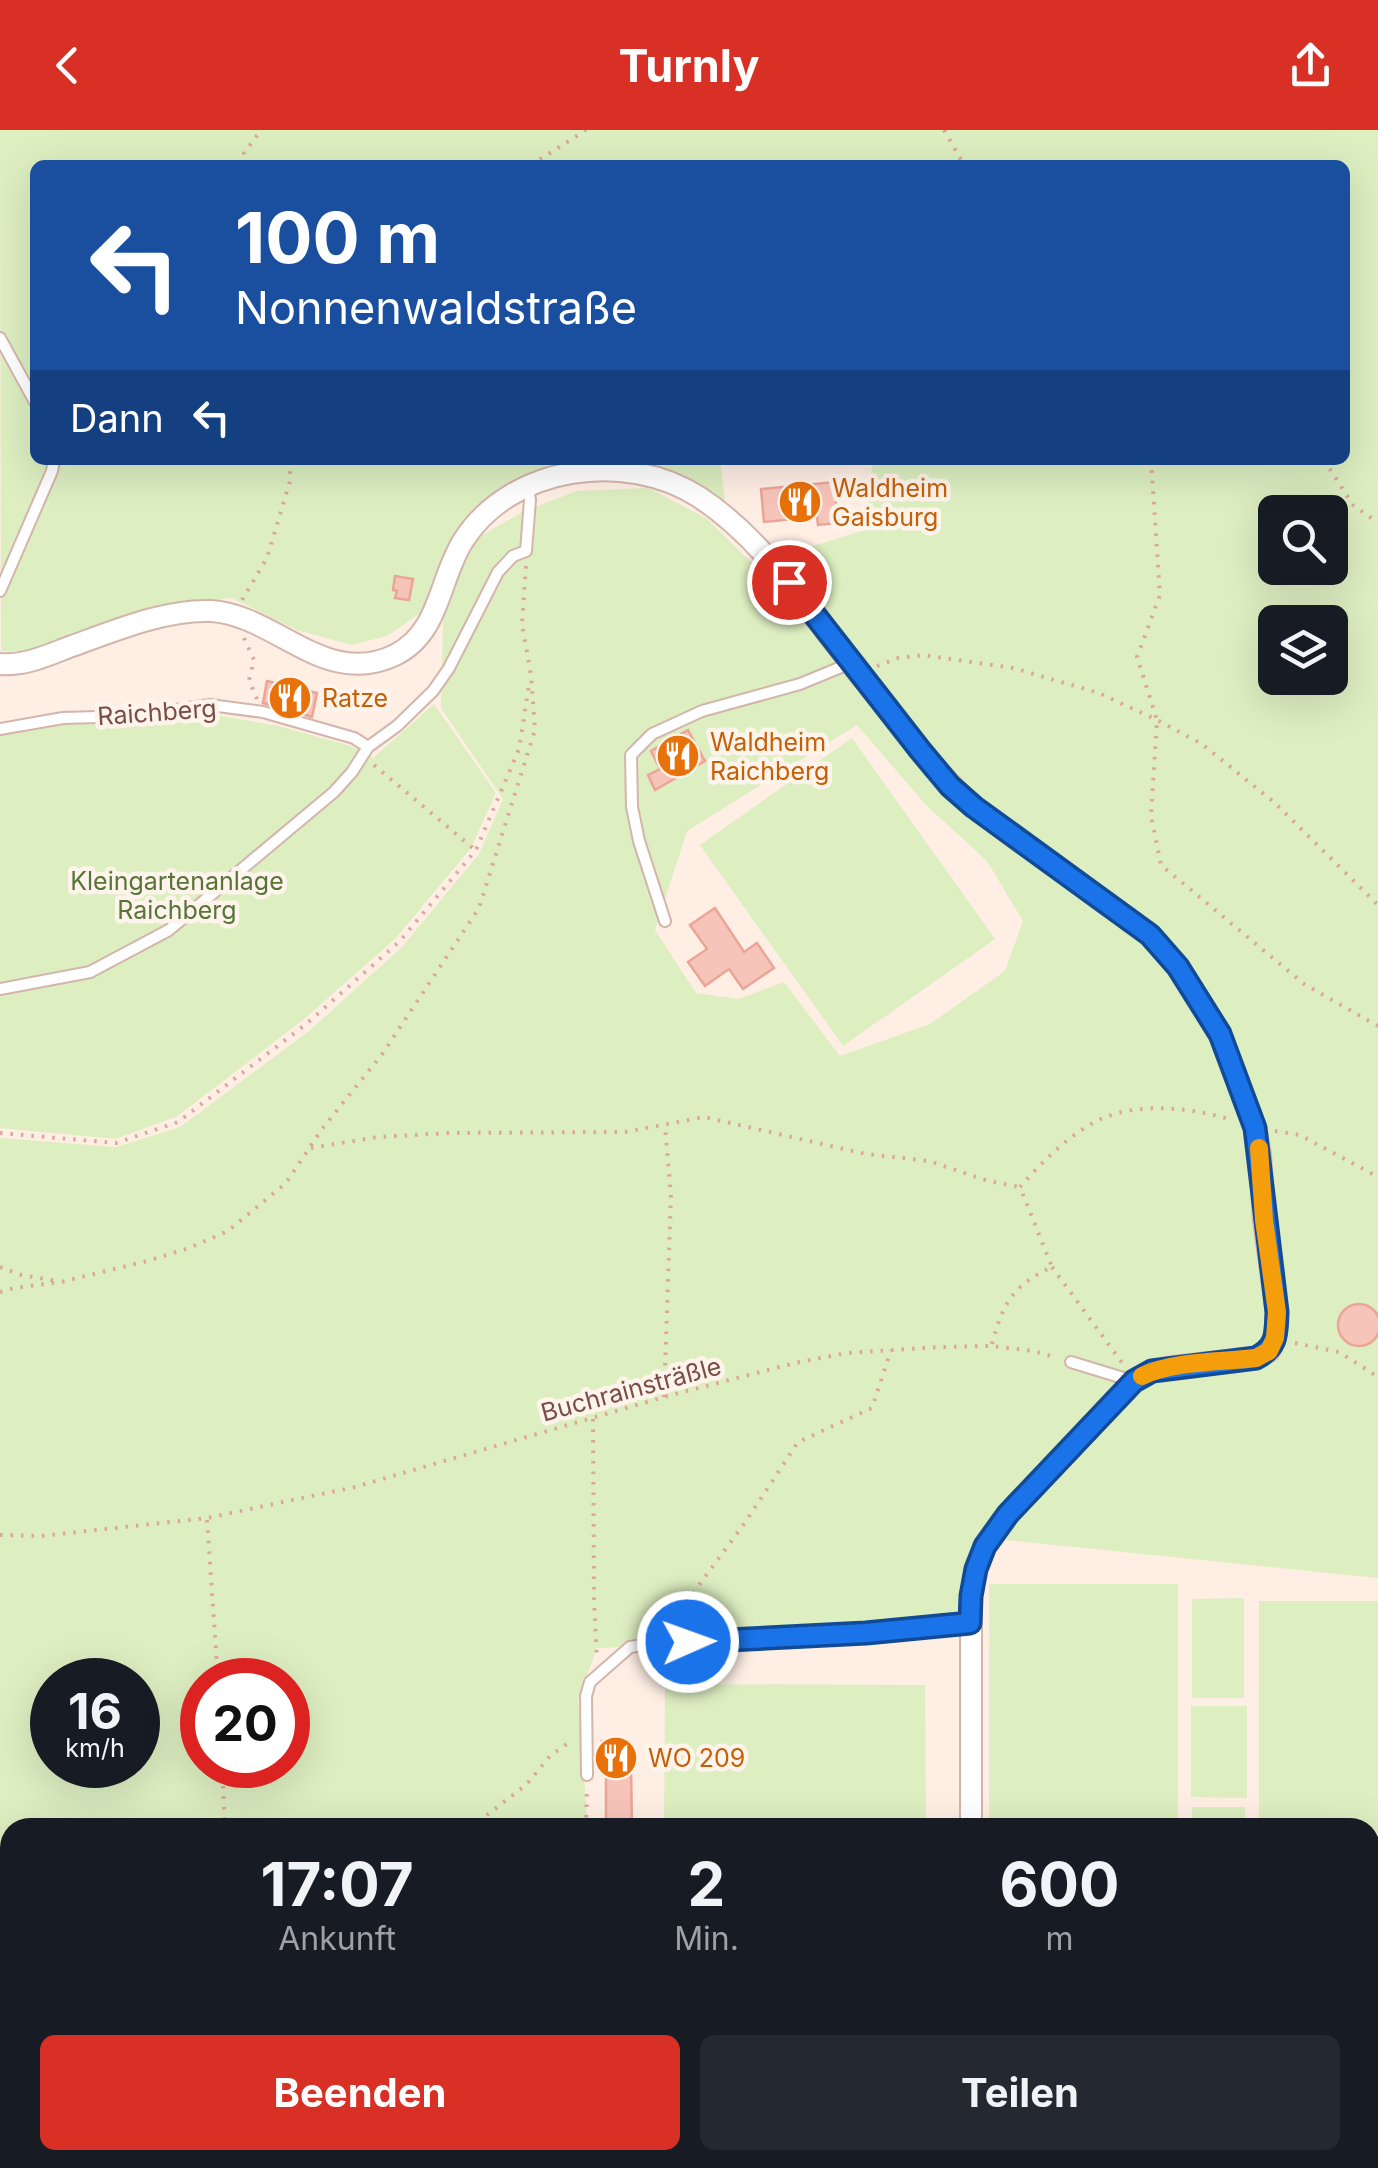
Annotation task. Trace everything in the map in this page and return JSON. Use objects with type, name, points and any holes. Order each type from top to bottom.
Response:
[{"type":"street","points":[[0,664],[25,664],[127,626],[180,613],[208,611],[232,614],[326,660],[350,664],[376,661],[396,654],[425,629],[461,544],[473,527],[489,511],[528,487],[560,474],[592,470],[628,472],[677,484],[734,525],[762,552],[950,786],[1150,935],[1178,967],[1220,1034],[1255,1128],[1277,1312],[1275,1338],[1269,1351],[1256,1358],[1162,1369],[1134,1381],[1008,1514],[985,1546],[971,1596],[971,1818]]},
{"type":"lane","points":[[0,338],[30,393]]},
{"type":"lane","points":[[0,592],[53,465]]},
{"type":"lane","points":[[0,988],[90,972],[169,930],[334,792],[366,751],[433,691],[450,668],[498,572],[514,556],[526,551],[528,487]]},
{"type":"lane","points":[[666,921],[639,841],[632,807],[631,755],[652,734],[702,711],[854,668]]},
{"type":"lane","name":"Raichberg","points":[[0,729],[63,718],[132,716],[210,705],[263,712],[354,738],[366,751]]},
{"type":"lane","points":[[1071,1362],[1134,1381]]},
{"type":"lane","points":[[587,1775],[586,1696],[590,1682],[630,1647],[970,1623]]},
{"type":"path","points":[[244,160],[244,152],[261,130]]},
{"type":"path","points":[[539,160],[586,130]]},
{"type":"path","points":[[944,130],[961,160]]},
{"type":"path","points":[[263,712],[249,680],[254,660],[232,614],[267,558],[290,481],[290,465]]},
{"type":"path","points":[[1150,465],[1160,595],[1137,658],[1158,720],[1151,816],[1161,865],[1304,984],[1378,1026]]},
{"type":"path","points":[[1327,465],[1353,505],[1378,522]]},
{"type":"path","points":[[0,1292],[61,1282],[189,1248],[228,1231],[286,1183],[308,1148],[383,1053],[479,908],[535,730],[522,624],[526,551]]},
{"type":"path","points":[[854,668],[923,654],[1012,668],[1099,693],[1202,744],[1275,803],[1378,906]]},
{"type":"path","points":[[0,1133],[116,1143],[178,1122],[306,1025],[399,942],[476,850],[520,750],[531,675]]},
{"type":"path","points":[[366,751],[476,850]]},
{"type":"path","points":[[1020,1187],[1055,1150],[1102,1118],[1155,1109],[1212,1114],[1255,1128],[1300,1136],[1378,1177]]},
{"type":"path","points":[[308,1148],[378,1136],[624,1132],[704,1117],[866,1154],[929,1160],[988,1181],[1020,1187]]},
{"type":"path","points":[[664,1125],[670,1196],[664,1397]]},
{"type":"path","points":[[1020,1187],[1052,1267],[1134,1381]]},
{"type":"path","points":[[0,1267],[61,1282]]},
{"type":"path","points":[[991,1346],[1013,1291],[1052,1267]]},
{"type":"path","points":[[1275,1338],[1339,1352],[1378,1377]]},
{"type":"path","name":"Buchrainsträßle","points":[[0,1535],[41,1536],[207,1518],[355,1487],[664,1397],[795,1363],[847,1354],[991,1346],[1071,1362]]},
{"type":"path","points":[[657,1643],[798,1442],[872,1408],[891,1350]]},
{"type":"path","points":[[593,1418],[598,1674]]},
{"type":"path","points":[[207,1518],[217,1658]]},
{"type":"path","points":[[483,1818],[526,1785],[564,1744],[586,1733]]},
{"type":"path","points":[[586,1818],[587,1775]]},
{"type":"path","points":[[223,1788],[225,1818]]},
{"type":"green space","points":[[0,130],[1378,130],[1378,1578],[1006,1540],[989,1561],[955,1635],[597,1648],[578,1700],[587,1818],[0,1818],[0,1138],[116,1147],[180,1127],[309,1031],[402,947],[479,854],[503,799],[441,708],[443,618],[451,587],[479,537],[522,512],[577,491],[648,488],[706,518],[753,564],[865,530],[872,465],[1350,465],[1350,160],[30,160],[30,465],[563,465],[514,484],[465,520],[434,577],[423,611],[387,636],[351,645],[297,630],[232,598],[181,603],[125,617],[26,652],[1,651]],"holes":[[[857,725],[925,804],[987,861],[1023,921],[1005,971],[930,1024],[840,1056],[784,982],[739,999],[696,993],[655,930],[687,831]]]},
{"type":"green space","points":[[655,465],[721,465],[725,501],[687,476]]},
{"type":"green space","name":"Kleingartenanlage Raichberg","points":[[434,704],[496,793],[471,848],[396,938],[303,1020],[176,1117],[115,1139],[0,1128],[0,736],[65,724],[134,723],[210,714],[278,726],[351,746],[373,758]]},
{"type":"green space","points":[[852,738],[995,939],[843,1046],[700,845]]},
{"type":"green space","points":[[989,1584],[1178,1584],[1178,1818],[989,1818]]},
{"type":"green space","points":[[1244,1598],[1244,1698],[1192,1698],[1192,1599]]},
{"type":"green space","points":[[1259,1601],[1378,1601],[1378,1818],[1259,1818]]},
{"type":"green space","points":[[665,1684],[925,1685],[926,1818],[664,1818]]},
{"type":"green space","points":[[1191,1706],[1247,1706],[1247,1798],[1191,1797]]},
{"type":"green space","points":[[1192,1807],[1245,1807],[1245,1818],[1192,1818]]},
{"type":"building","points":[[834,482],[838,523],[818,525],[817,517],[764,522],[761,489]]},
{"type":"building","points":[[395,576],[413,579],[409,600],[395,598]]},
{"type":"building","name":"Ratze","points":[[267,681],[317,693],[312,717],[263,703]]},
{"type":"building","name":"Waldheim Raichberg","points":[[688,730],[705,761],[655,790],[648,775],[660,769],[651,751]]},
{"type":"building","points":[[715,908],[744,952],[757,943],[774,968],[743,989],[729,969],[705,986],[688,962],[707,949],[690,925]]},
{"type":"building","points":[[1359,1304],[1374,1310],[1379,1317],[1379,1333],[1374,1340],[1359,1346],[1344,1340],[1338,1325],[1344,1310]]},
{"type":"building","points":[[602,1741],[628,1741],[632,1818],[606,1818],[606,1768],[602,1767]]},
{"type":"slow traffic","points":[[1142,1376],[1172,1367],[1256,1358],[1269,1351],[1275,1338],[1277,1312],[1259,1148]]},
{"type":"place","name":"Waldheim Gaisburg","points":[[800,502]]},
{"type":"place","name":"Ratze","points":[[290,698]]},
{"type":"place","name":"Waldheim Raichberg","points":[[678,756]]},
{"type":"place","name":"WO 209","points":[[616,1758]]},
{"type":"route","points":[[688,1642],[970,1623],[976,1569],[985,1546],[1008,1514],[1134,1381],[1152,1371],[1172,1367],[1256,1358],[1269,1351],[1275,1338],[1277,1312],[1255,1128],[1220,1034],[1178,967],[1150,935],[950,786],[789,582]]}]
